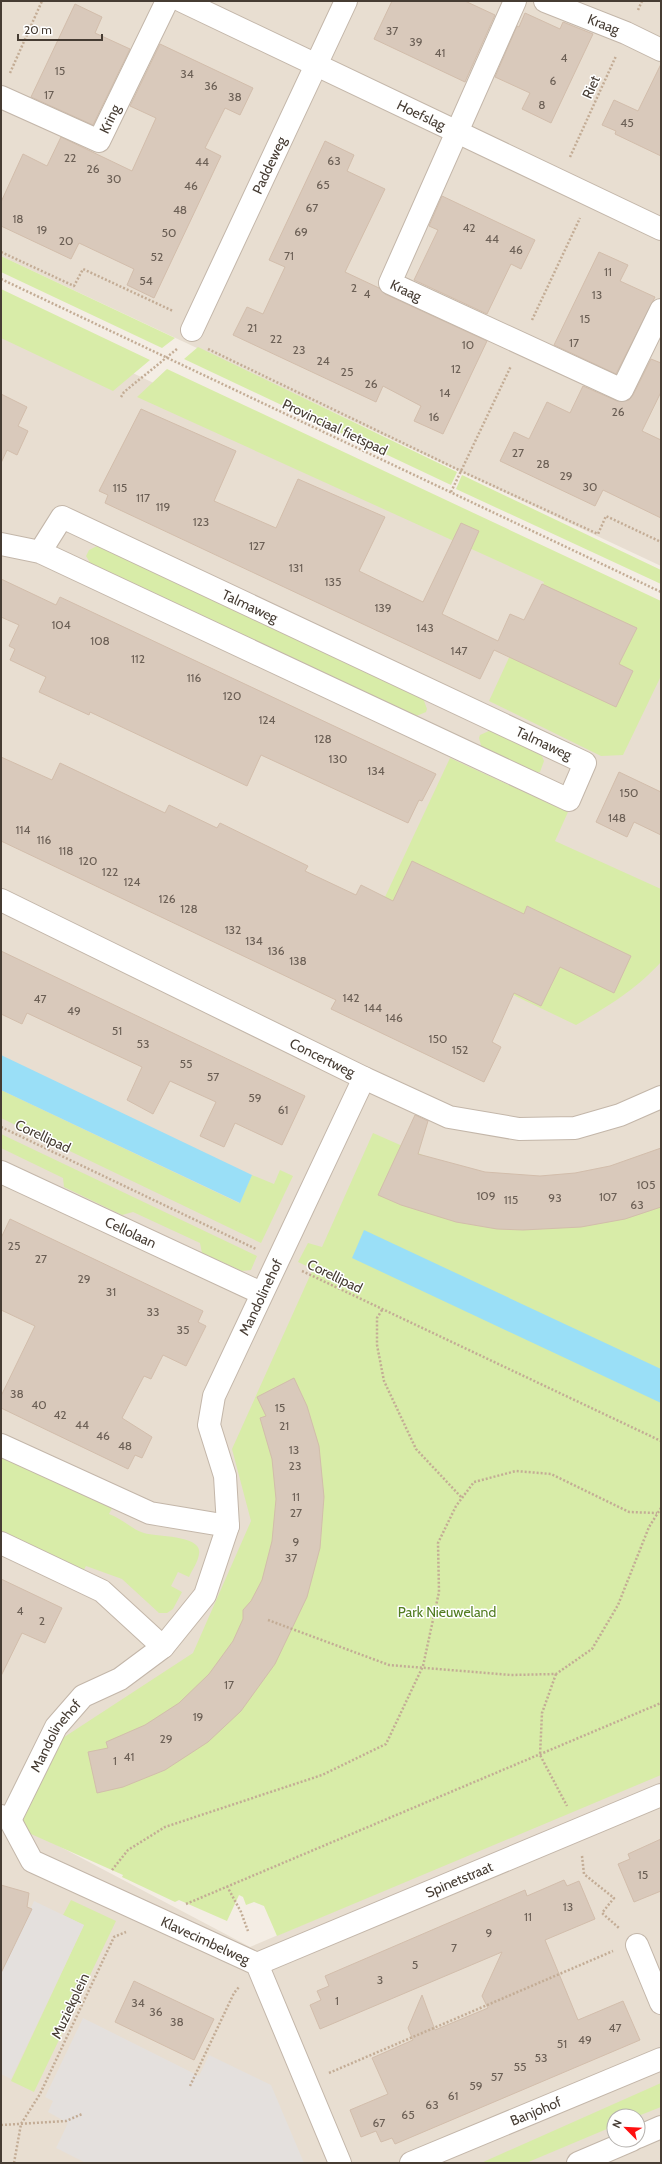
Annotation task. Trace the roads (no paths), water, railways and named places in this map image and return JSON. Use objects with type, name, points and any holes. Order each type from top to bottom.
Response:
[{"type":"street","name":"Kring","points":[[4,87],[99,141],[168,1]]},
{"type":"street","name":"Hoefslag","points":[[182,1],[315,66],[661,229]]},
{"type":"street","name":"Paddeweg","points":[[197,338],[315,66],[346,1]]},
{"type":"street","name":"Kraag","points":[[515,1],[390,283],[622,390],[661,310]]},
{"type":"street","name":"Kraag","points":[[545,1],[626,33],[661,50]]},
{"type":"street","name":"Talmaweg","points":[[1,544],[40,552],[569,800],[585,763],[62,517],[40,552]]},
{"type":"street","name":"Concertweg","points":[[1,900],[364,1078],[449,1117],[519,1129],[575,1128],[620,1115],[661,1097]]},
{"type":"street","name":"Mandolinehof","points":[[6,1818],[56,1727],[83,1696],[120,1679],[163,1647],[205,1595],[228,1526],[225,1476],[209,1425],[214,1396],[261,1293],[364,1078]]},
{"type":"street","name":"Cellolaan","points":[[1,1172],[261,1293]]},
{"type":"street","points":[[1,1445],[150,1513],[228,1526]]},
{"type":"street","points":[[1,1543],[102,1591],[163,1647]]},
{"type":"street","name":"Spinetstraat","points":[[257,1964],[661,1795]]},
{"type":"street","name":"Klavecimbelweg","points":[[6,1818],[32,1861],[257,1964],[340,2163]]},
{"type":"street","points":[[636,1944],[661,2003]]},
{"type":"street","name":"Banjohof","points":[[411,2163],[661,2059]]},
{"type":"street","points":[[646,2134],[661,2128]]},
{"type":"street","points":[[578,2163],[613,2148]]},
{"type":"water","points":[[1,1055],[252,1175],[240,1203],[1,1090]]},
{"type":"water","points":[[364,1230],[661,1369],[661,1403],[352,1258]]},
{"type":"park label","name":"Park Nieuweland","points":[[447,1612]]}]
